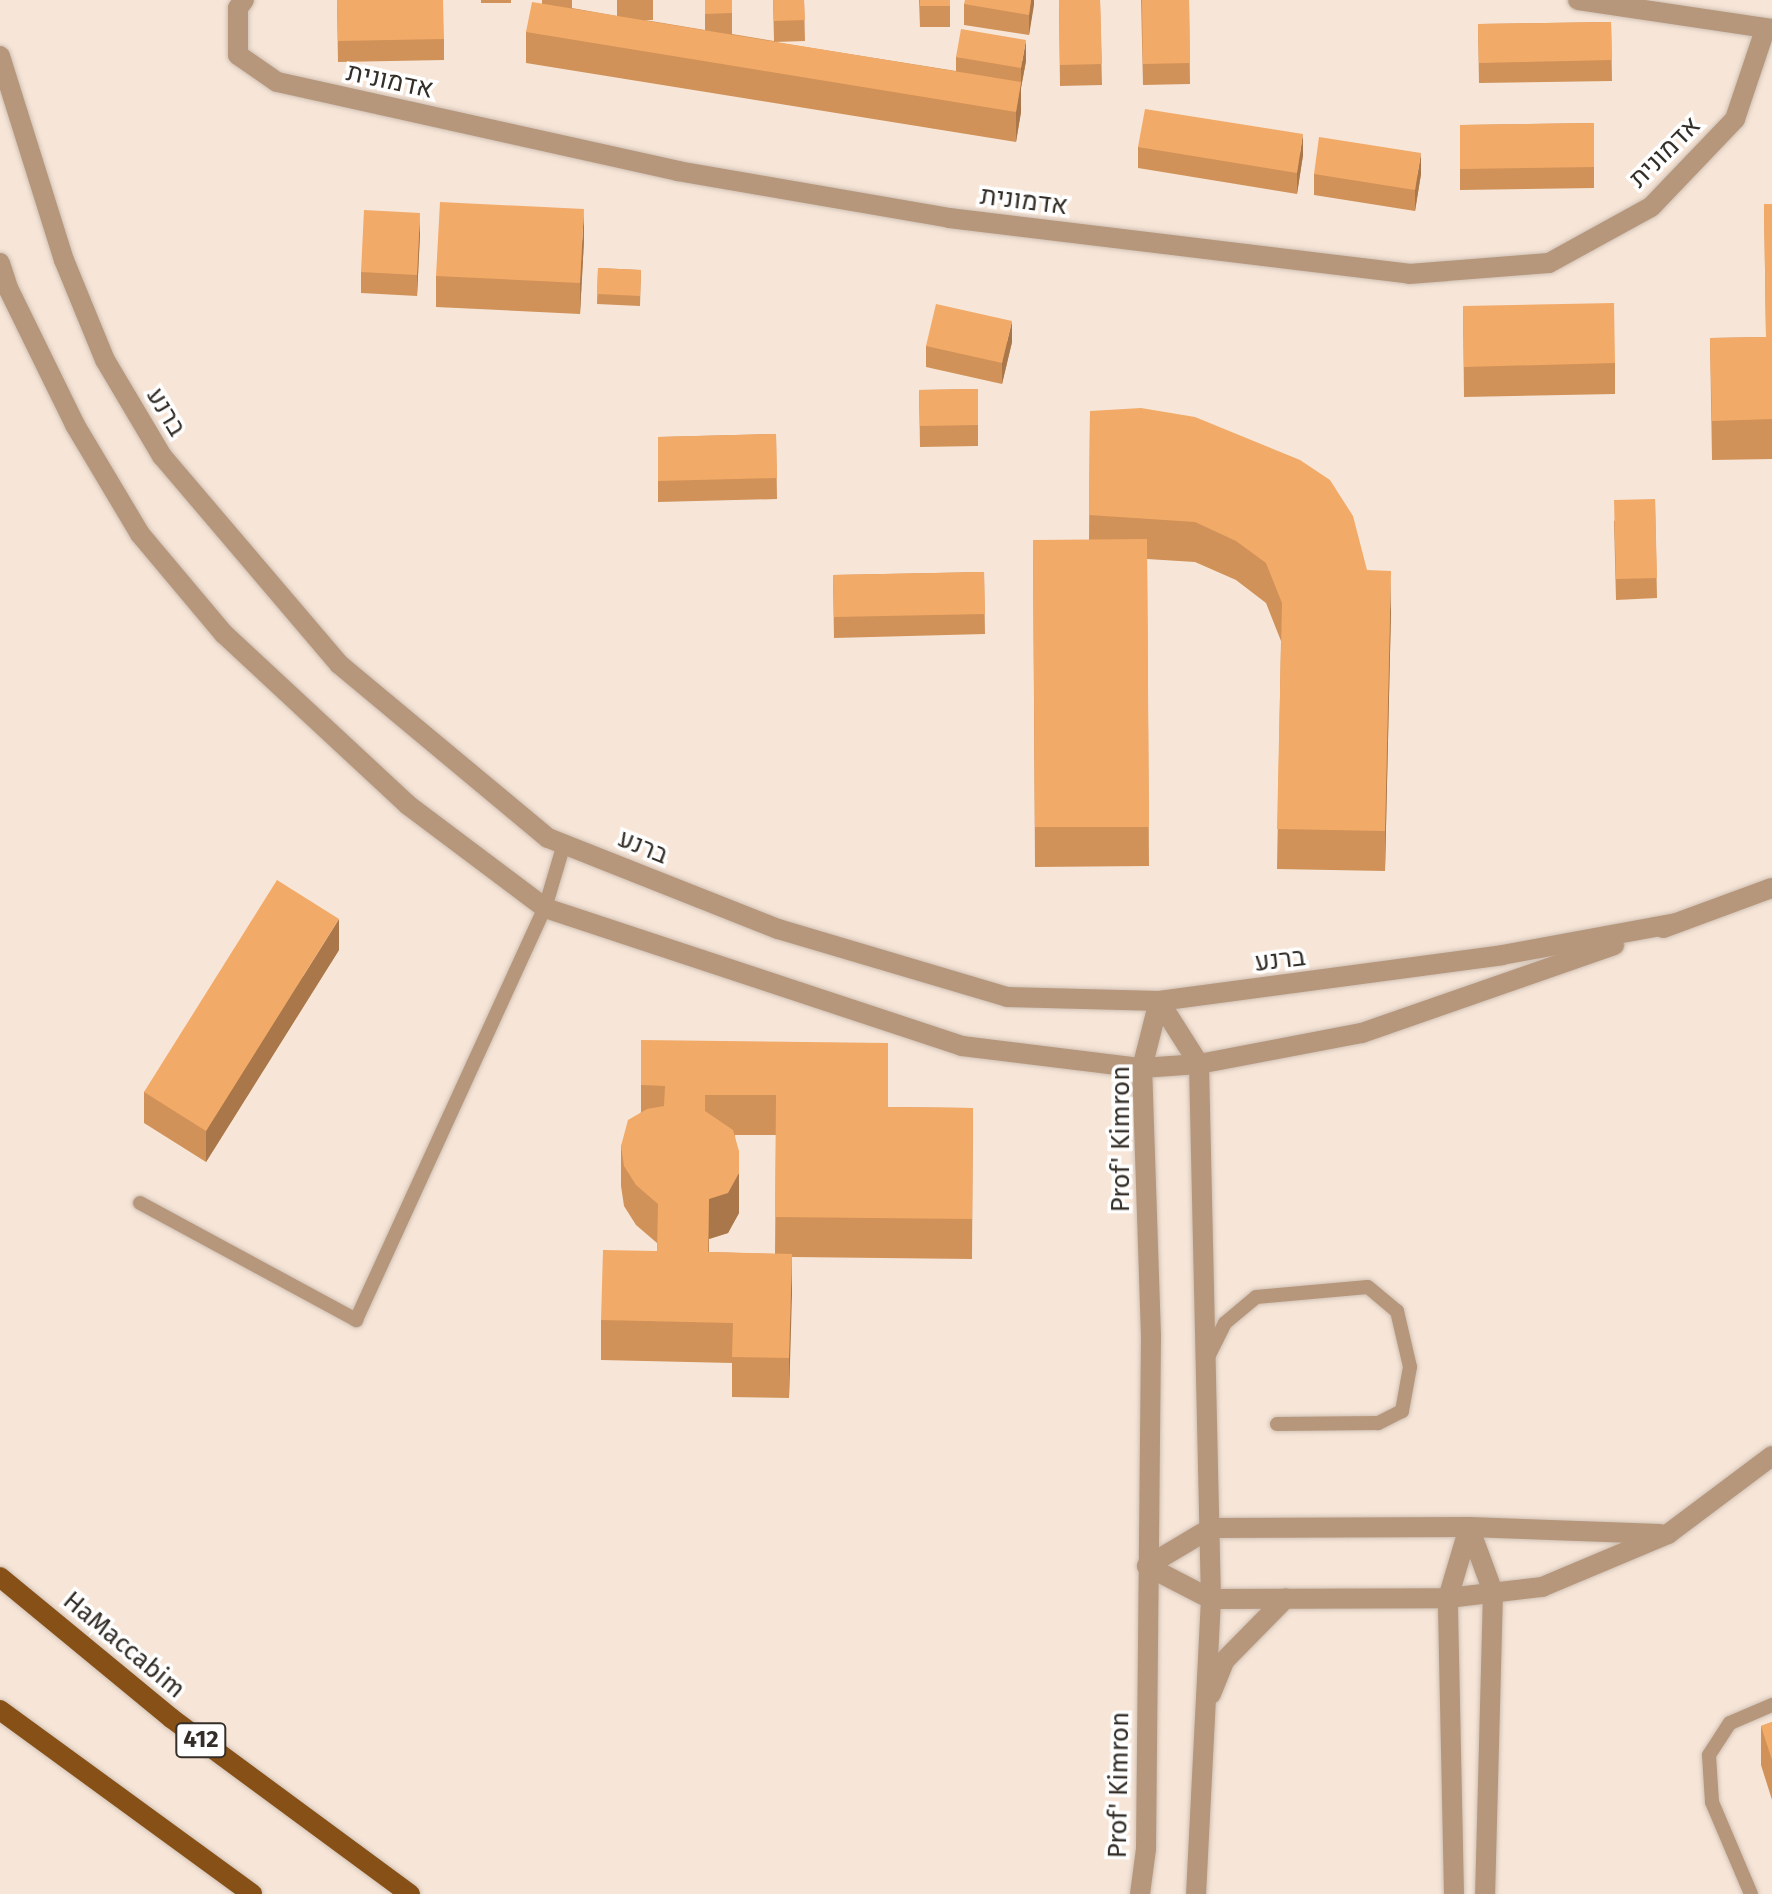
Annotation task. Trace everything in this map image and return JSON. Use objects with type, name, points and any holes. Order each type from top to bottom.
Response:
[{"type":"main road","name":"HaMaccabim","points":[[0,1577],[171,1718],[410,1894]]},
{"type":"main road","points":[[0,1710],[252,1894]]},
{"type":"street","name":"אדמונית","points":[[244,0],[238,8],[238,55],[277,82],[678,171],[949,218],[1409,274],[1549,263],[1651,207],[1735,119],[1768,29],[1578,0]]},
{"type":"street","name":"ברנע","points":[[0,56],[7,106],[64,260],[99,346],[162,456],[339,664],[548,838],[778,929],[1007,997],[1159,1001],[1502,955],[1676,923]]},
{"type":"street","name":"ברנע","points":[[0,263],[8,288],[75,425],[140,534],[224,634],[408,805],[545,908],[962,1046],[1142,1068],[1199,1064],[1362,1033],[1772,888]]},
{"type":"street","points":[[1159,1001],[1199,1064],[1211,1599],[1196,1894]]},
{"type":"street","name":"Prof' Kimron","points":[[1140,1894],[1146,1849],[1151,1336],[1142,1068],[1159,1001]]},
{"type":"street","points":[[1147,1566],[1211,1599],[1448,1598],[1542,1587],[1668,1534],[1772,1456]]},
{"type":"street","points":[[1147,1566],[1211,1528],[1469,1527],[1668,1534]]},
{"type":"street","points":[[1469,1527],[1493,1592],[1485,1894]]},
{"type":"street","points":[[1454,1894],[1448,1598],[1469,1527]]},
{"type":"street","points":[[1204,1709],[1224,1661],[1286,1598]]},
{"type":"lane","points":[[140,1203],[356,1320],[545,908],[564,844]]},
{"type":"lane","points":[[1205,1363],[1225,1323],[1256,1297],[1368,1287],[1397,1311],[1410,1367],[1402,1411],[1378,1423],[1277,1424]]},
{"type":"lane","points":[[1751,1894],[1712,1802],[1709,1755],[1730,1723],[1772,1705]]},
{"type":"building","points":[[337,0],[443,0],[444,39],[338,41]]},
{"type":"building","points":[[705,0],[732,0],[732,13],[705,14]]},
{"type":"building","points":[[773,0],[804,0],[805,20],[774,21]]},
{"type":"building","points":[[920,0],[950,0],[950,6],[920,6]]},
{"type":"building","points":[[965,0],[1031,0],[1029,15],[964,4]]},
{"type":"building","points":[[1059,0],[1100,0],[1102,64],[1060,65]]},
{"type":"building","points":[[1142,0],[1189,0],[1190,63],[1143,64]]},
{"type":"building","points":[[532,2],[1021,82],[1016,112],[526,32]]},
{"type":"building","points":[[1611,22],[1612,60],[1479,63],[1478,24]]},
{"type":"building","points":[[961,29],[1026,40],[1021,68],[956,57]]},
{"type":"building","points":[[1145,109],[1303,134],[1297,173],[1138,147]]},
{"type":"building","points":[[1594,123],[1594,167],[1460,169],[1460,125]]},
{"type":"building","points":[[1319,137],[1421,153],[1415,190],[1314,174]]},
{"type":"building","points":[[440,202],[584,209],[580,283],[436,276]]},
{"type":"building","points":[[1764,204],[1772,204],[1772,419],[1712,421],[1710,338],[1766,337]]},
{"type":"building","points":[[364,210],[420,213],[417,275],[361,272]]},
{"type":"building","points":[[598,268],[641,270],[640,296],[597,294]]},
{"type":"building","points":[[1614,303],[1615,363],[1464,367],[1463,306]]},
{"type":"building","points":[[936,304],[1012,321],[1002,363],[926,346]]},
{"type":"building","points":[[978,389],[978,425],[920,426],[919,390]]},
{"type":"building","points":[[1141,408],[1195,417],[1300,460],[1330,480],[1353,516],[1367,570],[1391,571],[1385,831],[1277,829],[1282,603],[1266,563],[1236,541],[1195,522],[1089,515],[1090,411]]},
{"type":"building","points":[[776,434],[777,478],[658,481],[658,437]]},
{"type":"building","points":[[1655,499],[1657,578],[1616,579],[1614,500]]},
{"type":"building","points":[[1147,539],[1149,827],[1035,827],[1033,540]]},
{"type":"building","points":[[984,572],[985,614],[834,617],[833,575]]},
{"type":"building","points":[[277,880],[339,919],[206,1131],[144,1092]]},
{"type":"building","points":[[641,1040],[888,1043],[888,1107],[973,1108],[972,1219],[775,1217],[776,1095],[705,1095],[705,1111],[733,1130],[739,1151],[739,1173],[728,1193],[709,1199],[708,1252],[792,1254],[789,1358],[732,1357],[733,1323],[601,1320],[603,1250],[657,1251],[658,1204],[636,1185],[624,1166],[621,1146],[628,1120],[647,1109],[664,1106],[665,1086],[641,1085]]},
{"type":"building","points":[[1772,1722],[1772,1760],[1761,1726]]}]
